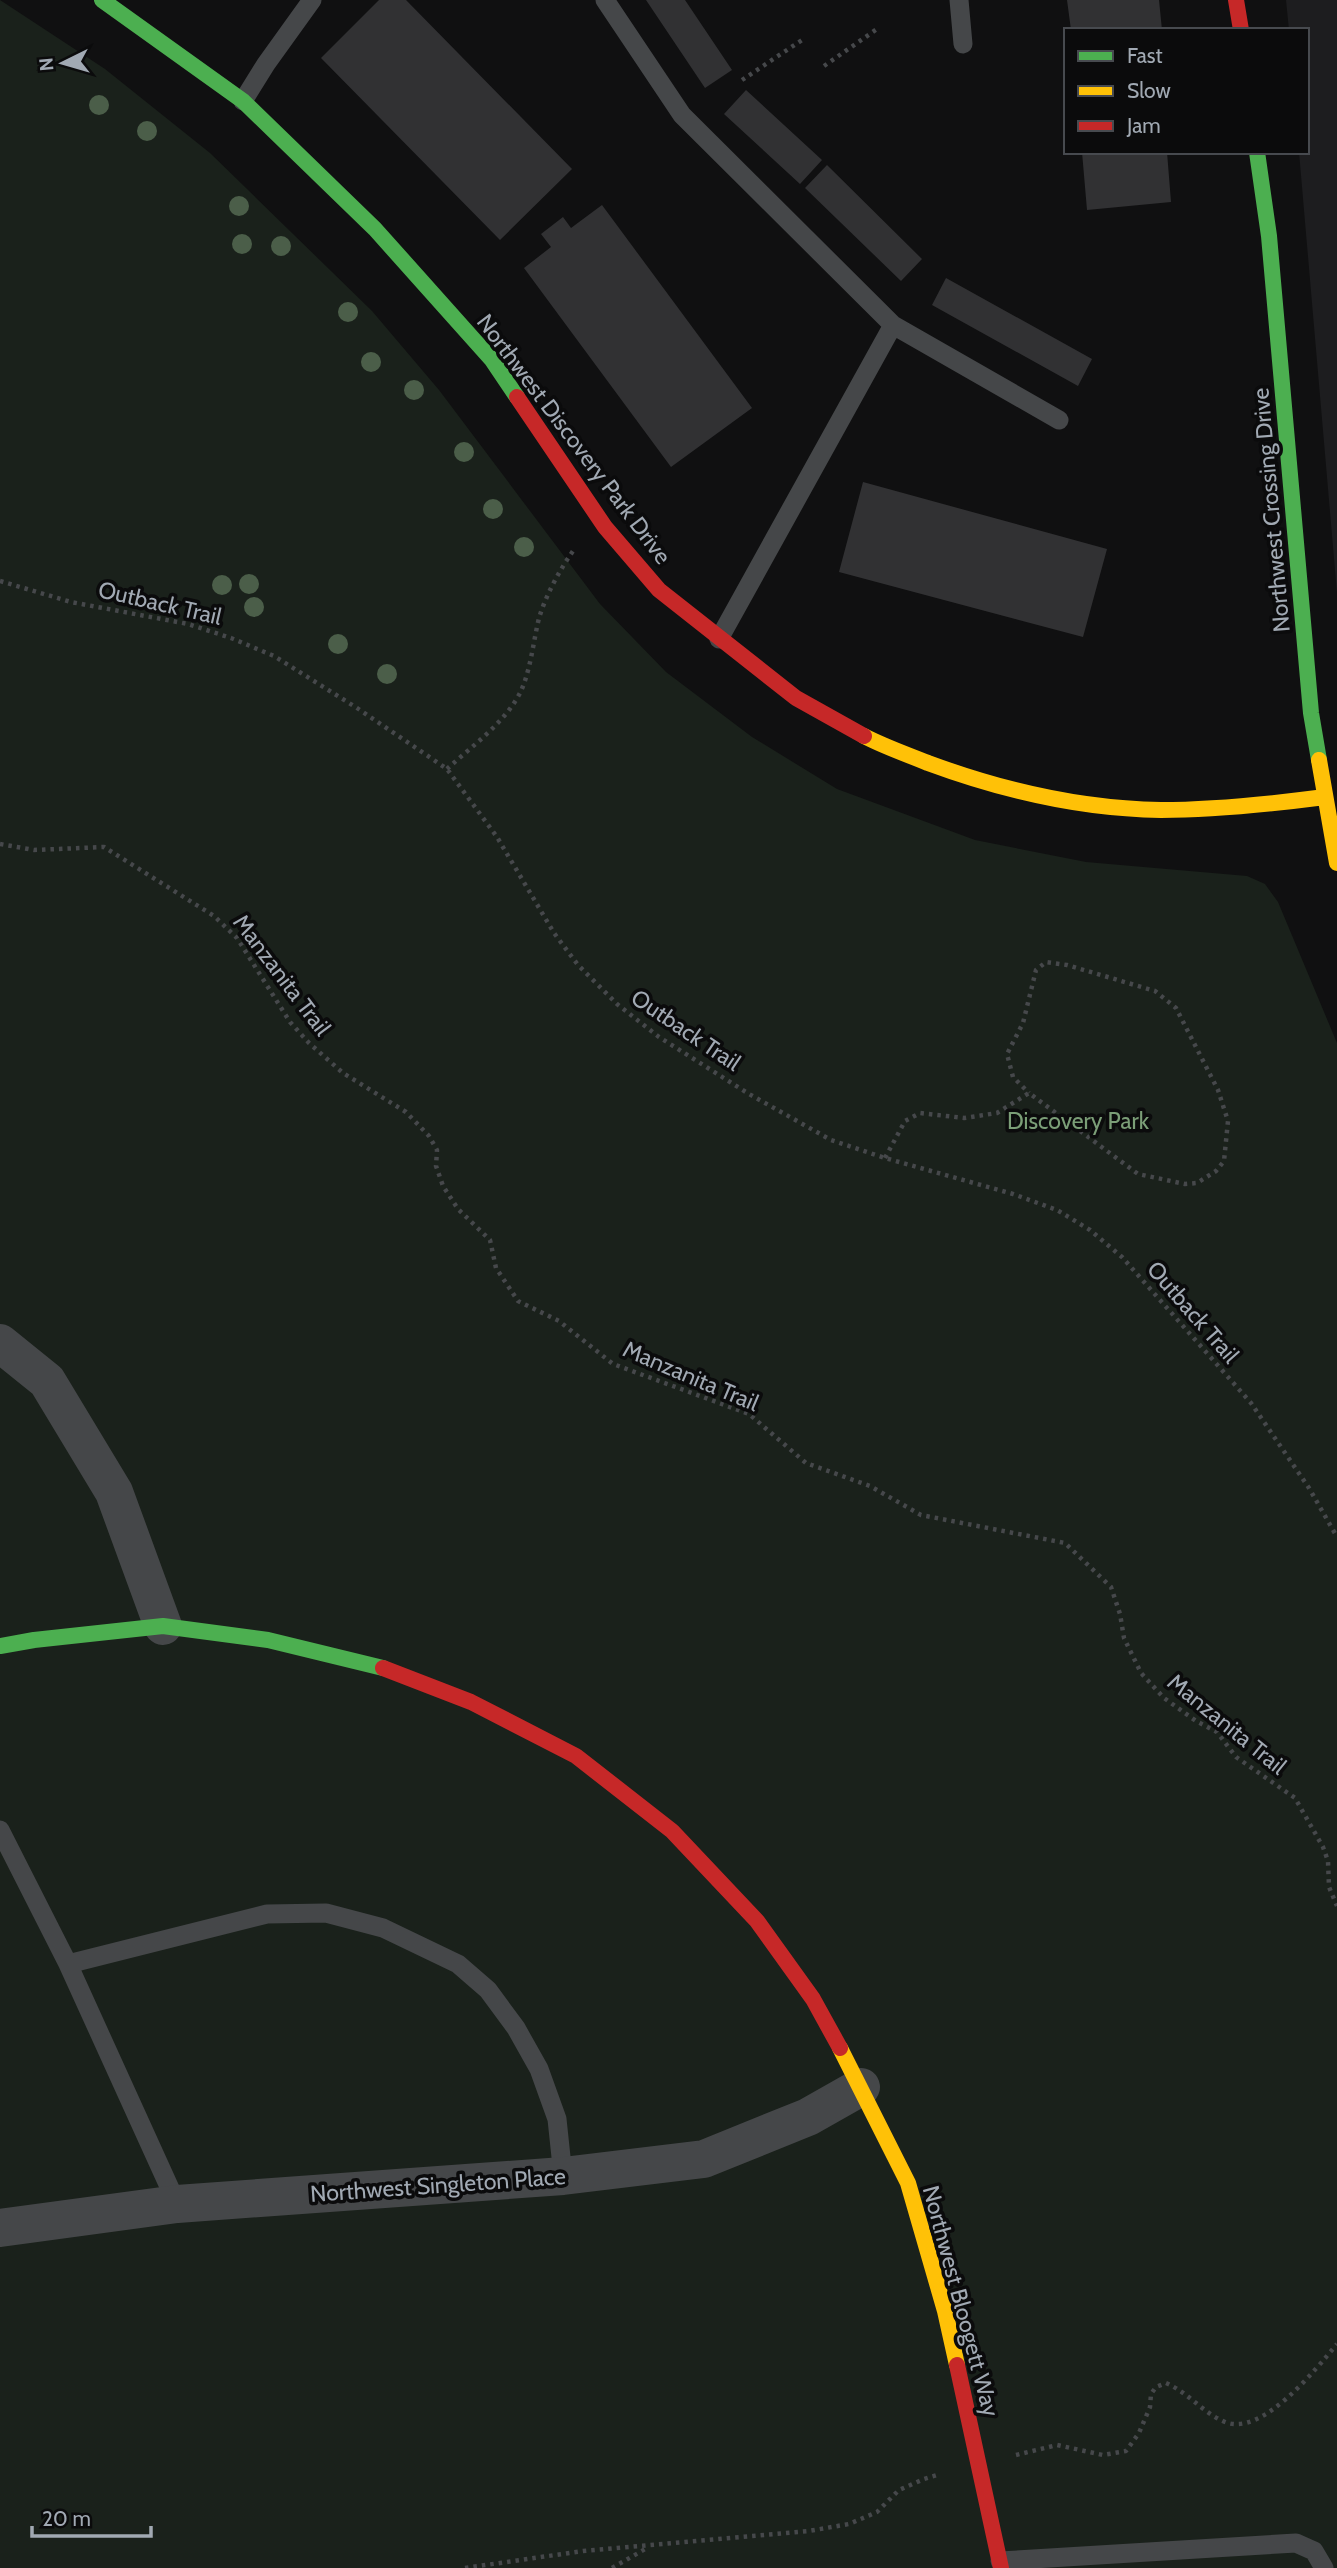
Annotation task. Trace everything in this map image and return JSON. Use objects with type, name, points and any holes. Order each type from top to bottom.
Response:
[{"type":"street","name":"Northwest Discovery Park Drive","points":[[102,0],[243,101],[375,229],[492,360],[605,527],[659,590],[796,698],[881,745],[978,781],[1084,804],[1160,810],[1255,806],[1325,797]]},
{"type":"street","points":[[1236,0],[1241,28]]},
{"type":"street","name":"Northwest Crossing Drive","points":[[1258,154],[1269,236],[1311,713],[1337,863]]},
{"type":"street","points":[[0,1343],[47,1381],[114,1492],[163,1626]]},
{"type":"street","name":"Northwest Bloogett Way","points":[[0,1646],[163,1626],[268,1640],[379,1666],[471,1702],[576,1756],[672,1831],[757,1921],[813,2000],[861,2087],[908,2183],[945,2311],[1001,2564]]},
{"type":"street","name":"Northwest Singleton Place","points":[[0,2228],[177,2204],[563,2176],[704,2159],[808,2117],[861,2087]]},
{"type":"lane","points":[[243,101],[312,0]]},
{"type":"lane","points":[[605,0],[682,116],[893,325],[1059,420]]},
{"type":"lane","points":[[959,0],[963,44]]},
{"type":"lane","points":[[719,639],[893,325]]},
{"type":"lane","points":[[0,1830],[68,1964],[177,2204]]},
{"type":"lane","points":[[68,1964],[267,1914],[326,1913],[383,1928],[458,1965],[488,1990],[516,2028],[538,2069],[557,2119],[563,2176]]},
{"type":"lane","points":[[1001,2564],[1296,2543],[1314,2551],[1324,2568]]},
{"type":"path","points":[[824,66],[877,29]]},
{"type":"path","points":[[742,80],[805,38]]},
{"type":"path","points":[[447,769],[506,714],[520,692],[531,660],[540,617],[551,588],[572,552],[605,527]]},
{"type":"path","name":"Outback Trail","points":[[0,581],[71,602],[188,624],[232,638],[274,656],[447,769],[497,837],[554,933],[578,965],[617,1004],[659,1037],[749,1094],[831,1140],[1013,1194],[1057,1210],[1090,1230],[1122,1257],[1251,1403],[1309,1488],[1337,1537]]},
{"type":"path","name":"Manzanita Trail","points":[[0,844],[34,850],[104,847],[214,916],[237,938],[290,1022],[309,1043],[343,1073],[406,1112],[429,1136],[437,1150],[436,1166],[443,1186],[458,1209],[490,1240],[496,1268],[518,1301],[559,1321],[613,1364],[749,1414],[806,1463],[870,1486],[921,1515],[1065,1543],[1111,1587],[1128,1651],[1149,1682],[1164,1698],[1217,1732],[1236,1757],[1295,1798],[1323,1847],[1328,1861],[1329,1887],[1337,1906]]},
{"type":"path","points":[[1046,962],[1067,965],[1155,991],[1176,1007],[1218,1090],[1228,1121],[1224,1161],[1216,1171],[1196,1183],[1185,1184],[1138,1174],[1029,1093],[1013,1077],[1007,1054],[1023,1023],[1036,970],[1046,962]]},
{"type":"path","points":[[885,1158],[905,1121],[920,1113],[964,1118],[997,1113],[1029,1093]]},
{"type":"path","points":[[465,2568],[530,2557],[809,2531],[849,2524],[877,2512],[899,2490],[923,2479],[979,2464],[1057,2445],[1103,2455],[1126,2451],[1139,2433],[1150,2407],[1151,2394],[1156,2387],[1166,2383],[1182,2390],[1204,2410],[1227,2423],[1243,2424],[1274,2410],[1311,2376],[1337,2344]]},
{"type":"path","points":[[612,2568],[651,2546]]},
{"type":"shaded area","points":[[1286,0],[1337,0],[1337,593],[1299,154],[1309,154],[1309,28],[1289,28]]},
{"type":"green space","name":"Discovery Park","points":[[0,0],[105,69],[210,153],[372,311],[439,390],[600,604],[666,672],[752,737],[837,789],[975,840],[1086,862],[1247,876],[1265,884],[1278,902],[1337,1043],[1337,2568],[0,2568]]},
{"type":"building","points":[[379,0],[406,0],[572,169],[500,240],[321,58]]},
{"type":"building","points":[[646,0],[685,0],[732,70],[705,88]]},
{"type":"building","points":[[1067,0],[1159,0],[1162,28],[1071,28]]},
{"type":"building","points":[[746,90],[822,160],[800,184],[724,114]]},
{"type":"building","points":[[1082,154],[1167,154],[1171,202],[1087,210]]},
{"type":"building","points":[[827,165],[922,259],[901,281],[805,188]]},
{"type":"building","points":[[602,205],[752,408],[671,467],[524,268],[551,247],[541,234],[563,217],[571,228]]},
{"type":"building","points":[[946,278],[1092,359],[1078,386],[932,305]]},
{"type":"building","points":[[863,482],[1107,549],[1083,637],[839,572]]},
{"type":"traffic: fast","points":[[102,0],[243,101],[375,229],[492,360],[517,397]]},
{"type":"traffic: fast","points":[[1257,154],[1269,236],[1311,713],[1319,760]]},
{"type":"traffic: fast","points":[[0,1646],[163,1626],[268,1640],[383,1668]]},
{"type":"traffic: slow","points":[[864,736],[928,763],[984,782],[1042,796],[1102,806],[1161,810],[1202,809],[1325,797]]},
{"type":"traffic: slow","points":[[1319,760],[1337,863]]},
{"type":"traffic: slow","points":[[840,2048],[908,2183],[945,2311],[957,2365]]},
{"type":"traffic: jam","points":[[1236,0],[1241,28]]},
{"type":"traffic: jam","points":[[517,397],[605,527],[659,590],[796,698],[864,736]]},
{"type":"traffic: jam","points":[[383,1668],[471,1702],[576,1756],[672,1831],[757,1921],[813,1999],[840,2048]]},
{"type":"traffic: jam","points":[[957,2365],[1001,2568]]}]
